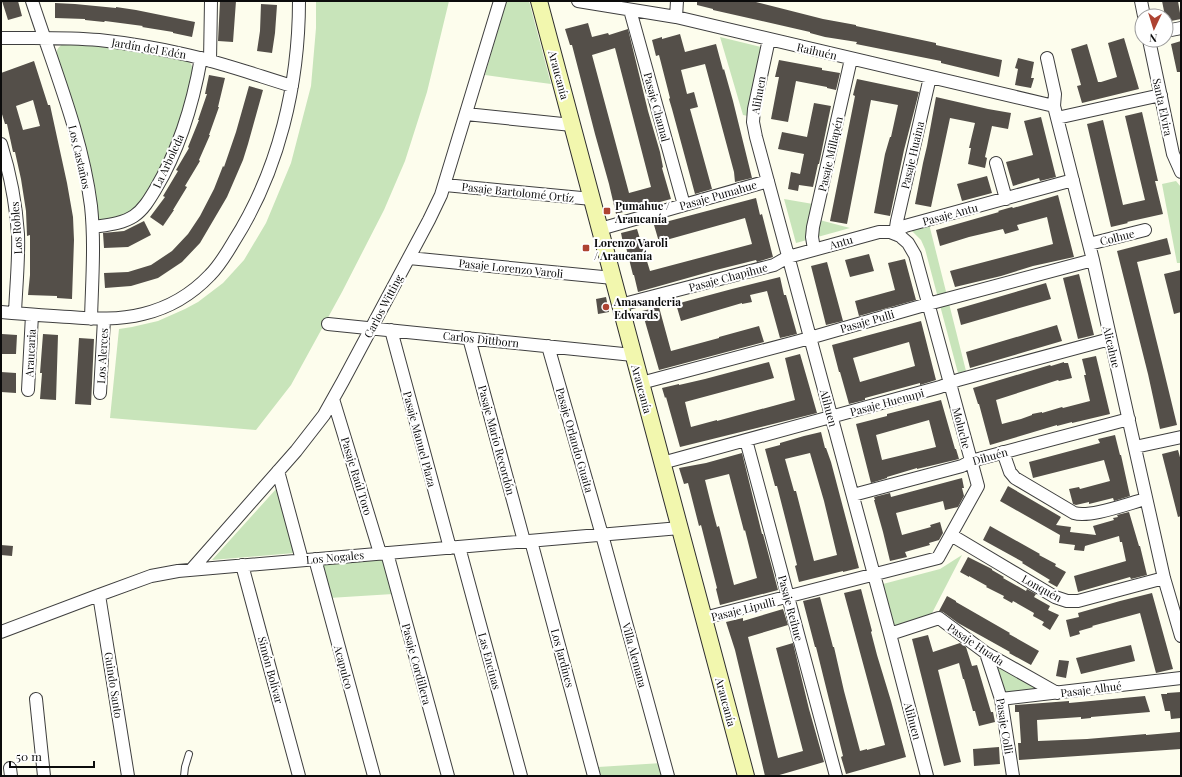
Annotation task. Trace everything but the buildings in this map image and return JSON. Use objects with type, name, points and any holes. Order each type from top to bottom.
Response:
[{"type":"street","name":"Los Castaños","points":[[32,1],[75,130],[91,205],[93,227],[91,318]]},
{"type":"street","name":"La Arboleda","points":[[93,227],[115,223],[130,218],[140,211],[151,197],[171,159],[185,124],[205,59],[211,1]]},
{"type":"street","points":[[1,312],[104,319],[142,314],[166,306],[185,296],[194,290],[215,270],[240,232],[260,192],[277,148],[286,118],[292,86],[297,52],[299,1]]},
{"type":"street","name":"Carlos Witting","points":[[192,569],[314,428],[324,416],[333,400],[437,206],[445,185],[500,1]]},
{"type":"street","name":"Araucanía","points":[[539,1],[746,776]]},
{"type":"street","name":"Raihuén","points":[[578,1],[676,17],[930,77],[1056,112],[1161,94]]},
{"type":"street","points":[[676,17],[677,1]]},
{"type":"street","name":"Pasaje Chamal","points":[[630,10],[684,205]]},
{"type":"street","name":"Jardín del Edén","points":[[1,38],[99,40],[154,48],[205,59],[292,86]]},
{"type":"street","name":"Alihuen","points":[[769,39],[754,109],[753,122],[756,137],[927,776]]},
{"type":"street","name":"Santa Elvira","points":[[1151,48],[1161,94],[1176,142],[1176,162],[1181,172]]},
{"type":"street","name":"Alicahue","points":[[1046,58],[1055,94],[1056,112],[1093,260],[1164,578],[1181,636]]},
{"type":"street","name":"Pasaje Millapén","points":[[814,249],[812,237],[813,227],[851,59]]},
{"type":"street","name":"Pasaje Huaina","points":[[895,234],[930,77]]},
{"type":"street","points":[[466,114],[572,125]]},
{"type":"street","name":"Los Robles","points":[[1,144],[13,193],[18,233],[15,313]]},
{"type":"street","points":[[996,163],[1006,199]]},
{"type":"street","name":"Pasaje Antu","points":[[895,234],[898,230],[905,226],[1073,180]]},
{"type":"street","name":"Pasaje Pumahue","points":[[600,229],[768,181]]},
{"type":"street","name":"Pasaje Bartolomé Ortíz","points":[[445,185],[592,199]]},
{"type":"street","name":"Colhue","points":[[1089,244],[1145,230]]},
{"type":"street","name":"Antu","points":[[788,256],[873,233],[885,232],[895,234]]},
{"type":"street","name":"Moluche","points":[[874,575],[938,558],[978,486],[915,255],[905,239],[895,234]]},
{"type":"street","name":"Pasaje Chapihue","points":[[620,305],[774,265],[788,256]]},
{"type":"street","name":"Pasaje Lorenzo Varoli","points":[[409,258],[613,278]]},
{"type":"street","name":"Pasaje Pulli","points":[[641,383],[1093,260]]},
{"type":"street","name":"Araucaria","points":[[28,390],[32,315]]},
{"type":"street","name":"Los Alerces","points":[[100,393],[104,319]]},
{"type":"street","name":"Carlos Dittborn","points":[[328,324],[633,355]]},
{"type":"street","name":"Pasaje Manuel Plaza","points":[[391,330],[454,547]]},
{"type":"street","name":"Pasaje Mario Recordón","points":[[469,338],[527,541]]},
{"type":"street","name":"Pasaje Huenupi","points":[[662,463],[940,387],[958,380],[1110,338]]},
{"type":"street","name":"Pasaje Orlando Guaita","points":[[548,346],[602,535]]},
{"type":"street","name":"Pasaje Raúl Toro","points":[[333,400],[384,553]]},
{"type":"street","name":"Dihuén","points":[[853,495],[962,466],[971,461],[1128,419]]},
{"type":"street","points":[[1135,448],[1181,438]]},
{"type":"street","name":"Pasaje Reihue","points":[[746,440],[836,776]]},
{"type":"street","points":[[1004,452],[1010,472],[1015,478],[1074,513],[1091,514],[1146,499]]},
{"type":"street","points":[[278,471],[302,560]]},
{"type":"street","name":"Los Nogales","points":[[1,632],[151,576],[164,573],[192,569],[680,528]]},
{"type":"street","name":"Villa Alemana","points":[[602,535],[668,776]]},
{"type":"street","name":"Lonquén","points":[[951,535],[1055,597],[1067,601],[1078,600],[1164,578]]},
{"type":"street","name":"Los Jardines","points":[[527,541],[594,776]]},
{"type":"street","name":"Las Encinas","points":[[454,547],[521,776]]},
{"type":"street","name":"Pasaje Cordillera","points":[[384,553],[448,776]]},
{"type":"street","name":"Acapulco","points":[[315,559],[374,776]]},
{"type":"street","name":"Simón Bolívar","points":[[242,565],[300,776]]},
{"type":"street","name":"Pasaje Lipulli","points":[[704,618],[874,575]]},
{"type":"street","name":"Guindo Santo","points":[[99,595],[128,776]]},
{"type":"street","name":"Pasaje Huada","points":[[890,634],[939,618],[986,653],[1058,693]]},
{"type":"street","name":"Pasaje Colli","points":[[986,653],[1001,699],[1013,776]]},
{"type":"street","name":"Pasaje Alhué","points":[[1001,699],[1181,678]]},
{"type":"street","points":[[36,699],[44,776]]},
{"type":"lane","points":[[184,776],[189,754]]},
{"type":"green space","points":[[316,1],[449,1],[427,92],[405,161],[384,210],[342,292],[291,385],[256,430],[110,418],[119,329],[158,321],[198,302],[223,283],[244,260],[266,223],[291,163],[311,86],[316,28]]},
{"type":"green space","points":[[506,1],[529,1],[551,84],[485,75]]},
{"type":"green space","points":[[720,37],[761,47],[748,116],[743,115]]},
{"type":"green space","points":[[63,44],[121,49],[186,60],[192,65],[192,72],[184,108],[167,158],[145,198],[126,216],[99,219],[73,105],[57,56],[58,49]]},
{"type":"green space","points":[[1176,181],[1181,187],[1181,263],[1177,263],[1162,184]]},
{"type":"green space","points":[[784,199],[813,204],[812,218],[850,228],[796,243]]},
{"type":"green space","points":[[929,224],[966,371],[958,373],[925,249],[921,240],[909,228]]},
{"type":"green space","points":[[277,488],[294,553],[212,560]]},
{"type":"green space","points":[[962,555],[930,617],[895,627],[883,584],[940,569]]},
{"type":"green space","points":[[386,559],[393,594],[329,598],[322,565]]},
{"type":"green space","points":[[994,663],[1041,689],[1005,692]]},
{"type":"green space","points":[[662,763],[666,776],[601,776],[598,767]]},
{"type":"place","name":"Pumahue / Araucanía","points":[[607,211]]},
{"type":"place","name":"Lorenzo Varoli / Araucanía","points":[[586,248]]},
{"type":"place","name":"Amasanderia Edwards","points":[[606,307]]}]
